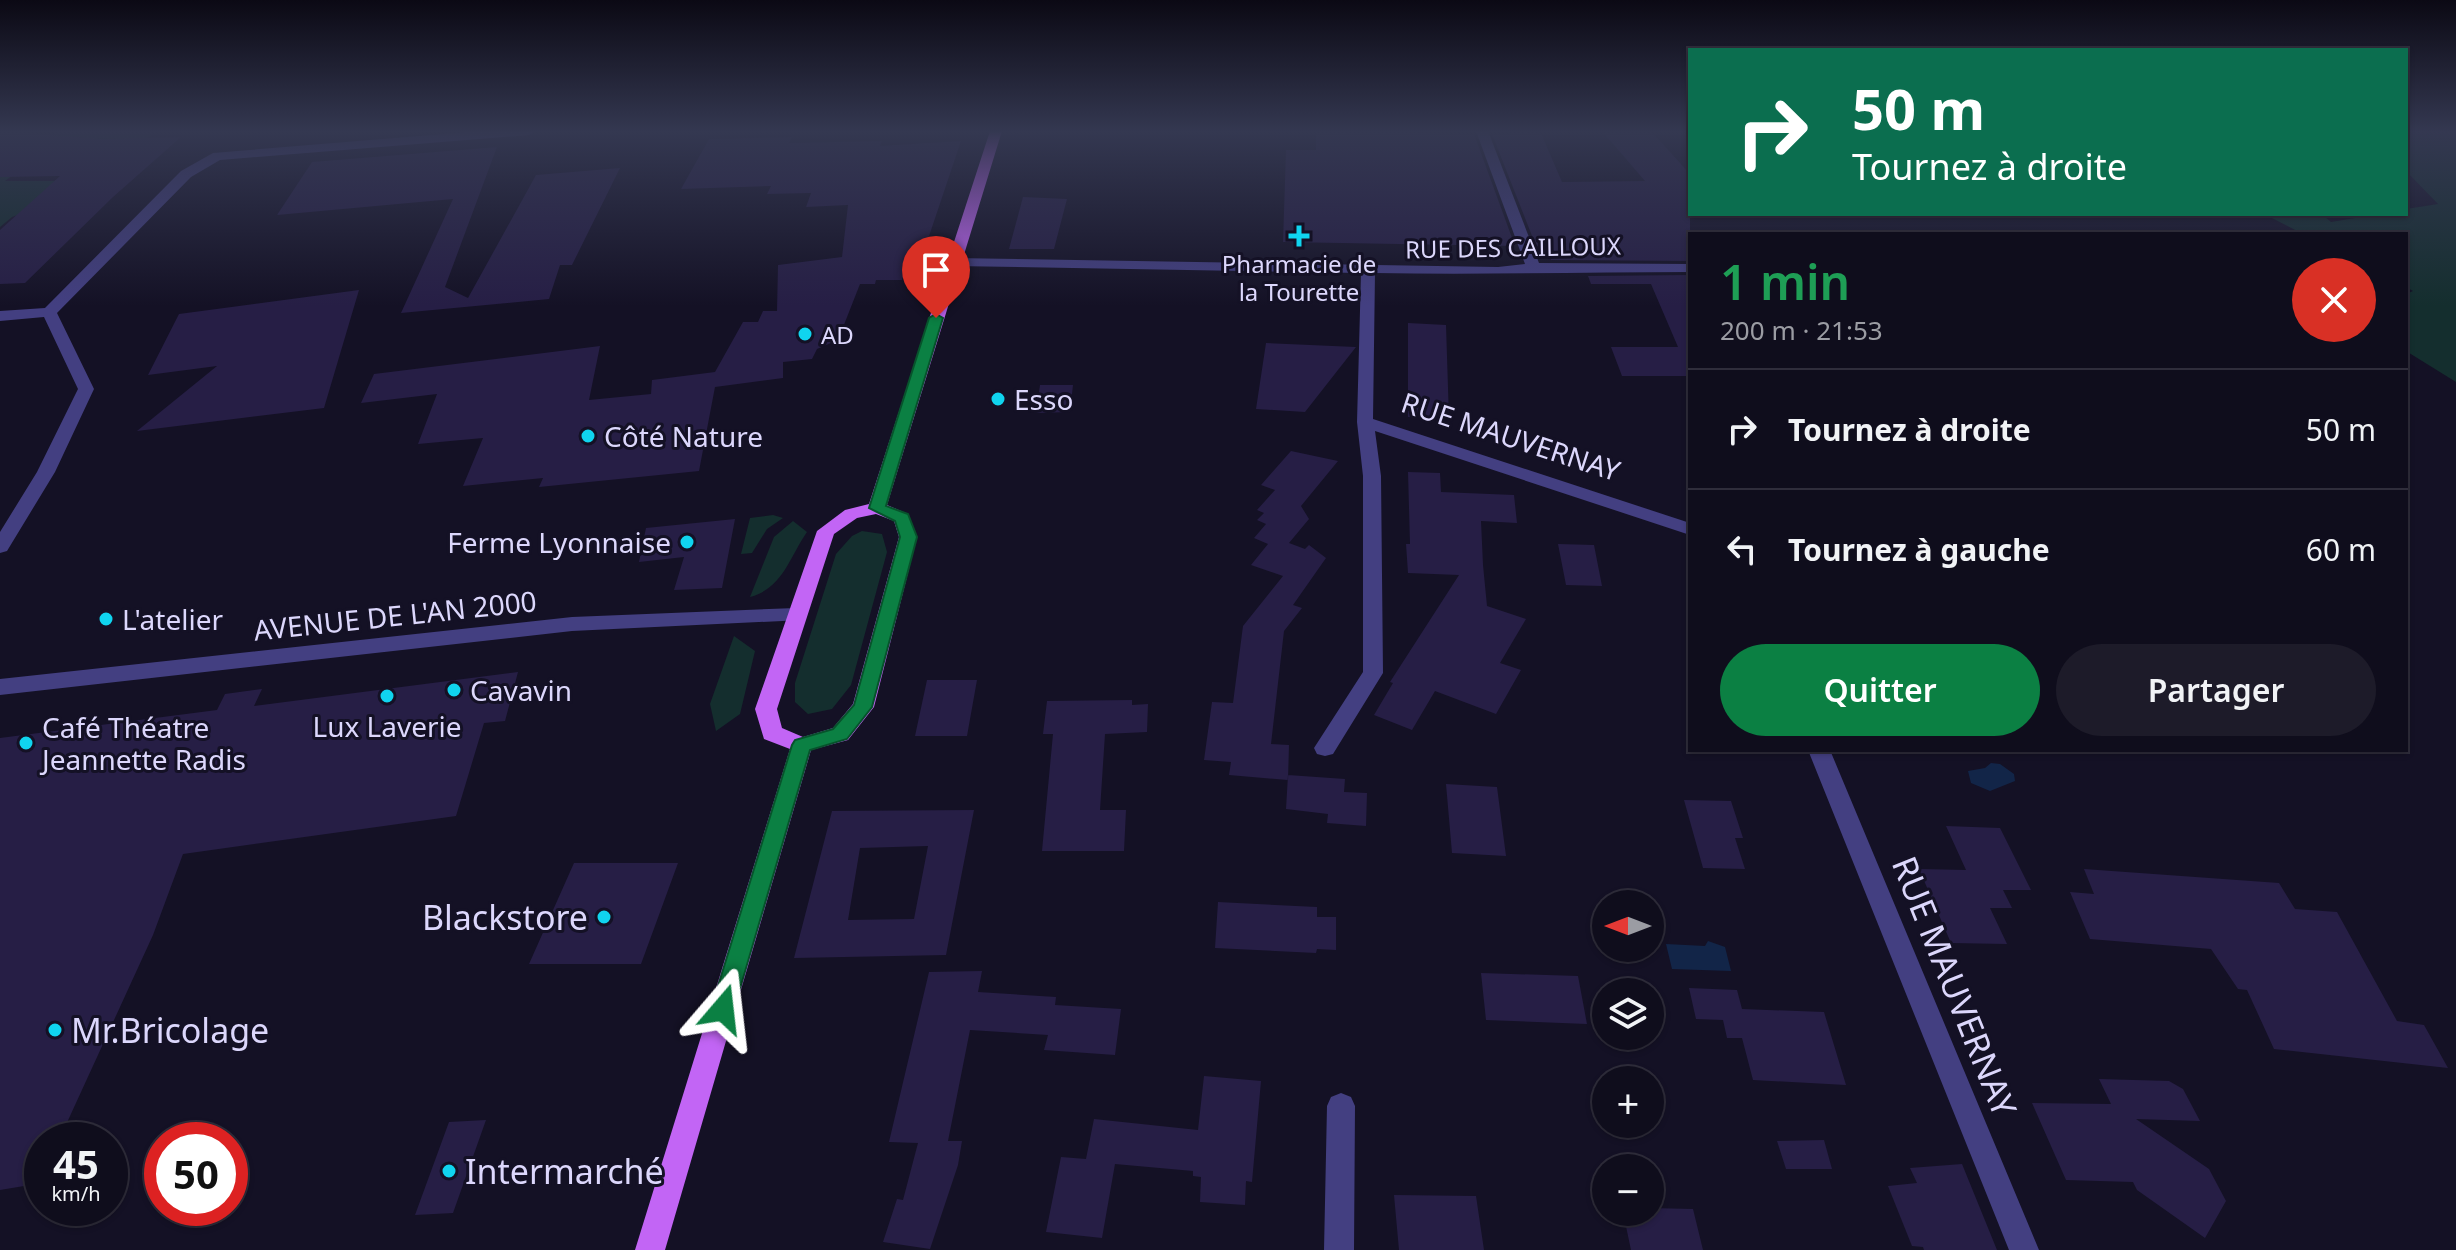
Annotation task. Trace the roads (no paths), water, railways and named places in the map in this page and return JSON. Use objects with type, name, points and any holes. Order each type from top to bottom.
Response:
[{"type":"main road","points":[[877,508],[977,189]]},
{"type":"main road","points":[[877,508],[902,518],[908,537],[863,707],[840,734],[802,745],[772,733],[766,709],[826,531],[851,514],[877,508]]},
{"type":"main road","points":[[650,1250],[802,745]]},
{"type":"street","points":[[0,316],[49,312],[171,189]]},
{"type":"street","points":[[1504,189],[1533,267]]},
{"type":"street","name":"RUE DES CAILLOUX","points":[[953,262],[1368,270],[1688,268]]},
{"type":"street","name":"RUE MAUVERNAY","points":[[1368,270],[1365,422],[1688,528]]},
{"type":"street","points":[[0,547],[46,472],[86,389],[49,312]]},
{"type":"street","points":[[1325,748],[1373,673],[1372,476],[1365,422]]},
{"type":"street","name":"AVENUE DE L'AN 2000","points":[[0,687],[572,624],[796,615]]},
{"type":"street","name":"RUE MAUVERNAY","points":[[1820,752],[2024,1250]]},
{"type":"street","points":[[1339,1250],[1341,1106]]},
{"type":"water","points":[[1991,763],[2000,764],[2014,774],[2015,781],[1990,791],[1971,783],[1968,771],[1985,768]]},
{"type":"water","points":[[1708,941],[1725,947],[1731,971],[1672,969],[1666,944],[1705,946]]},
{"type":"place","name":"Pharmacie de la Tourette","points":[[1299,236]]},
{"type":"place","name":"AD","points":[[805,334]]},
{"type":"place","name":"Esso","points":[[998,399]]},
{"type":"place","name":"Côté Nature","points":[[588,436]]},
{"type":"place","name":"Ferme Lyonnaise","points":[[687,542]]},
{"type":"place","name":"L'atelier","points":[[106,619]]},
{"type":"place","name":"Cavavin","points":[[454,690]]},
{"type":"place","name":"Lux Laverie","points":[[387,696]]},
{"type":"place","name":"Café Théatre Jeannette Radis","points":[[26,743]]},
{"type":"place","name":"Blackstore","points":[[604,917]]},
{"type":"place","name":"Mr.Bricolage","points":[[55,1030]]},
{"type":"place","name":"Intermarché","points":[[449,1171]]}]
